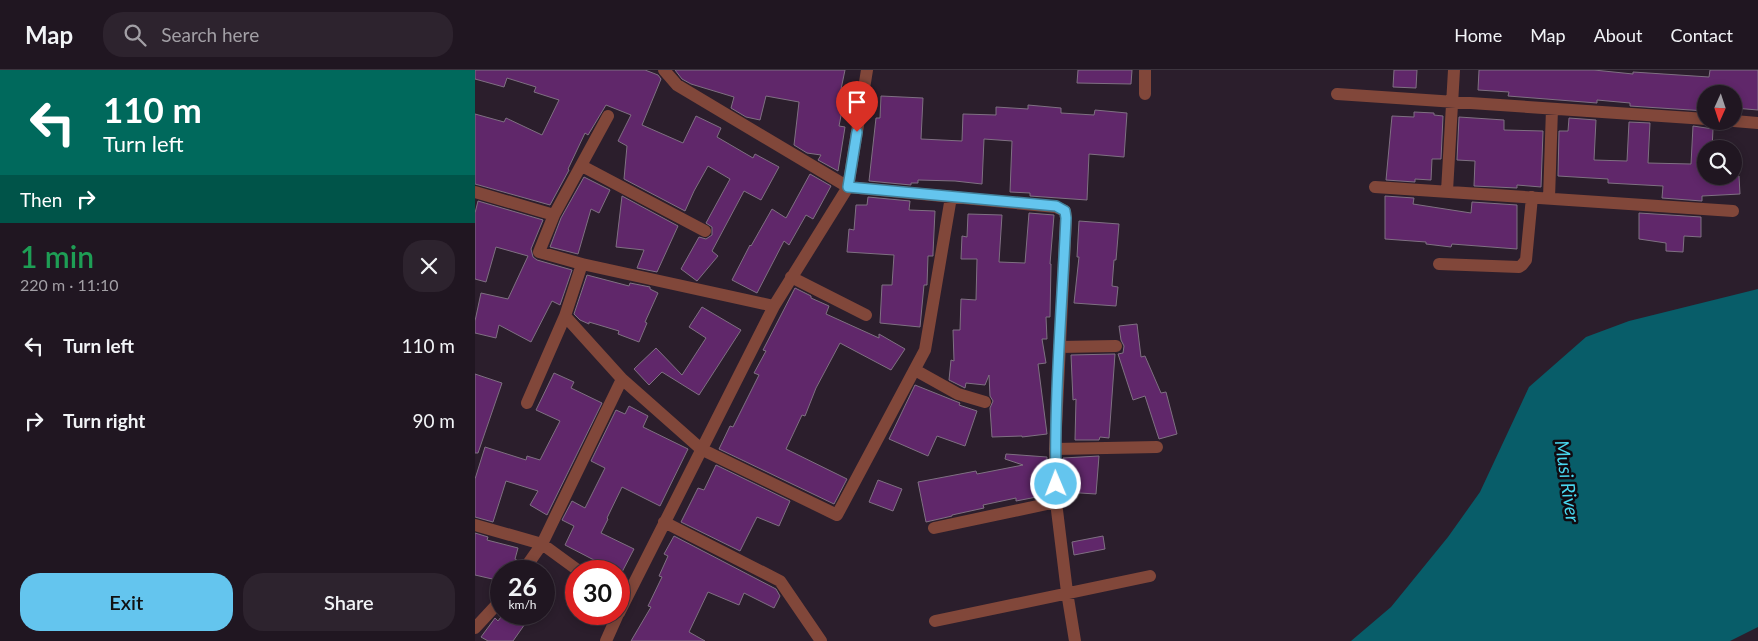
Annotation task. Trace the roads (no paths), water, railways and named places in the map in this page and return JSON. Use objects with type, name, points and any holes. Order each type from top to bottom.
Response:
[{"type":"street","points":[[664,70],[677,85],[848,187],[1056,206],[1065,211],[1055,449],[1056,502],[1075,641]]},
{"type":"street","points":[[630,588],[774,306],[848,187],[867,70]]},
{"type":"street","points":[[1145,70],[1145,94]]},
{"type":"street","points":[[1447,190],[1451,102],[1455,70]]},
{"type":"street","points":[[1337,94],[1697,118]]},
{"type":"street","points":[[1549,198],[1552,109]]},
{"type":"street","points":[[607,116],[582,166],[554,215],[539,252],[582,264],[774,306]]},
{"type":"street","points":[[1743,122],[1758,123]]},
{"type":"street","points":[[582,166],[705,231]]},
{"type":"street","points":[[1375,187],[1447,190],[1733,210]]},
{"type":"street","points":[[475,192],[554,215]]},
{"type":"street","points":[[565,316],[622,378],[701,449],[837,515],[925,350],[951,197]]},
{"type":"street","points":[[1439,264],[1519,267],[1522,265],[1526,260],[1532,197]]},
{"type":"street","points":[[527,403],[565,316],[582,264]]},
{"type":"street","points":[[791,277],[866,315]]},
{"type":"street","points":[[1059,347],[1116,346]]},
{"type":"street","points":[[915,370],[959,394],[985,402]]},
{"type":"street","points":[[531,560],[542,544],[622,378]]},
{"type":"street","points":[[1055,449],[1157,447]]},
{"type":"street","points":[[933,528],[1056,502]]},
{"type":"street","points":[[664,522],[780,581],[821,641]]},
{"type":"street","points":[[475,525],[542,544],[565,561]]},
{"type":"street","points":[[935,621],[1150,576]]},
{"type":"street","points":[[475,628],[490,612]]},
{"type":"street","points":[[609,640],[614,625]]},
{"type":"water","name":"Musi River","points":[[1758,289],[1758,627],[1730,641],[1351,641],[1391,607],[1448,537],[1480,492],[1529,387],[1586,337],[1629,321]]}]
